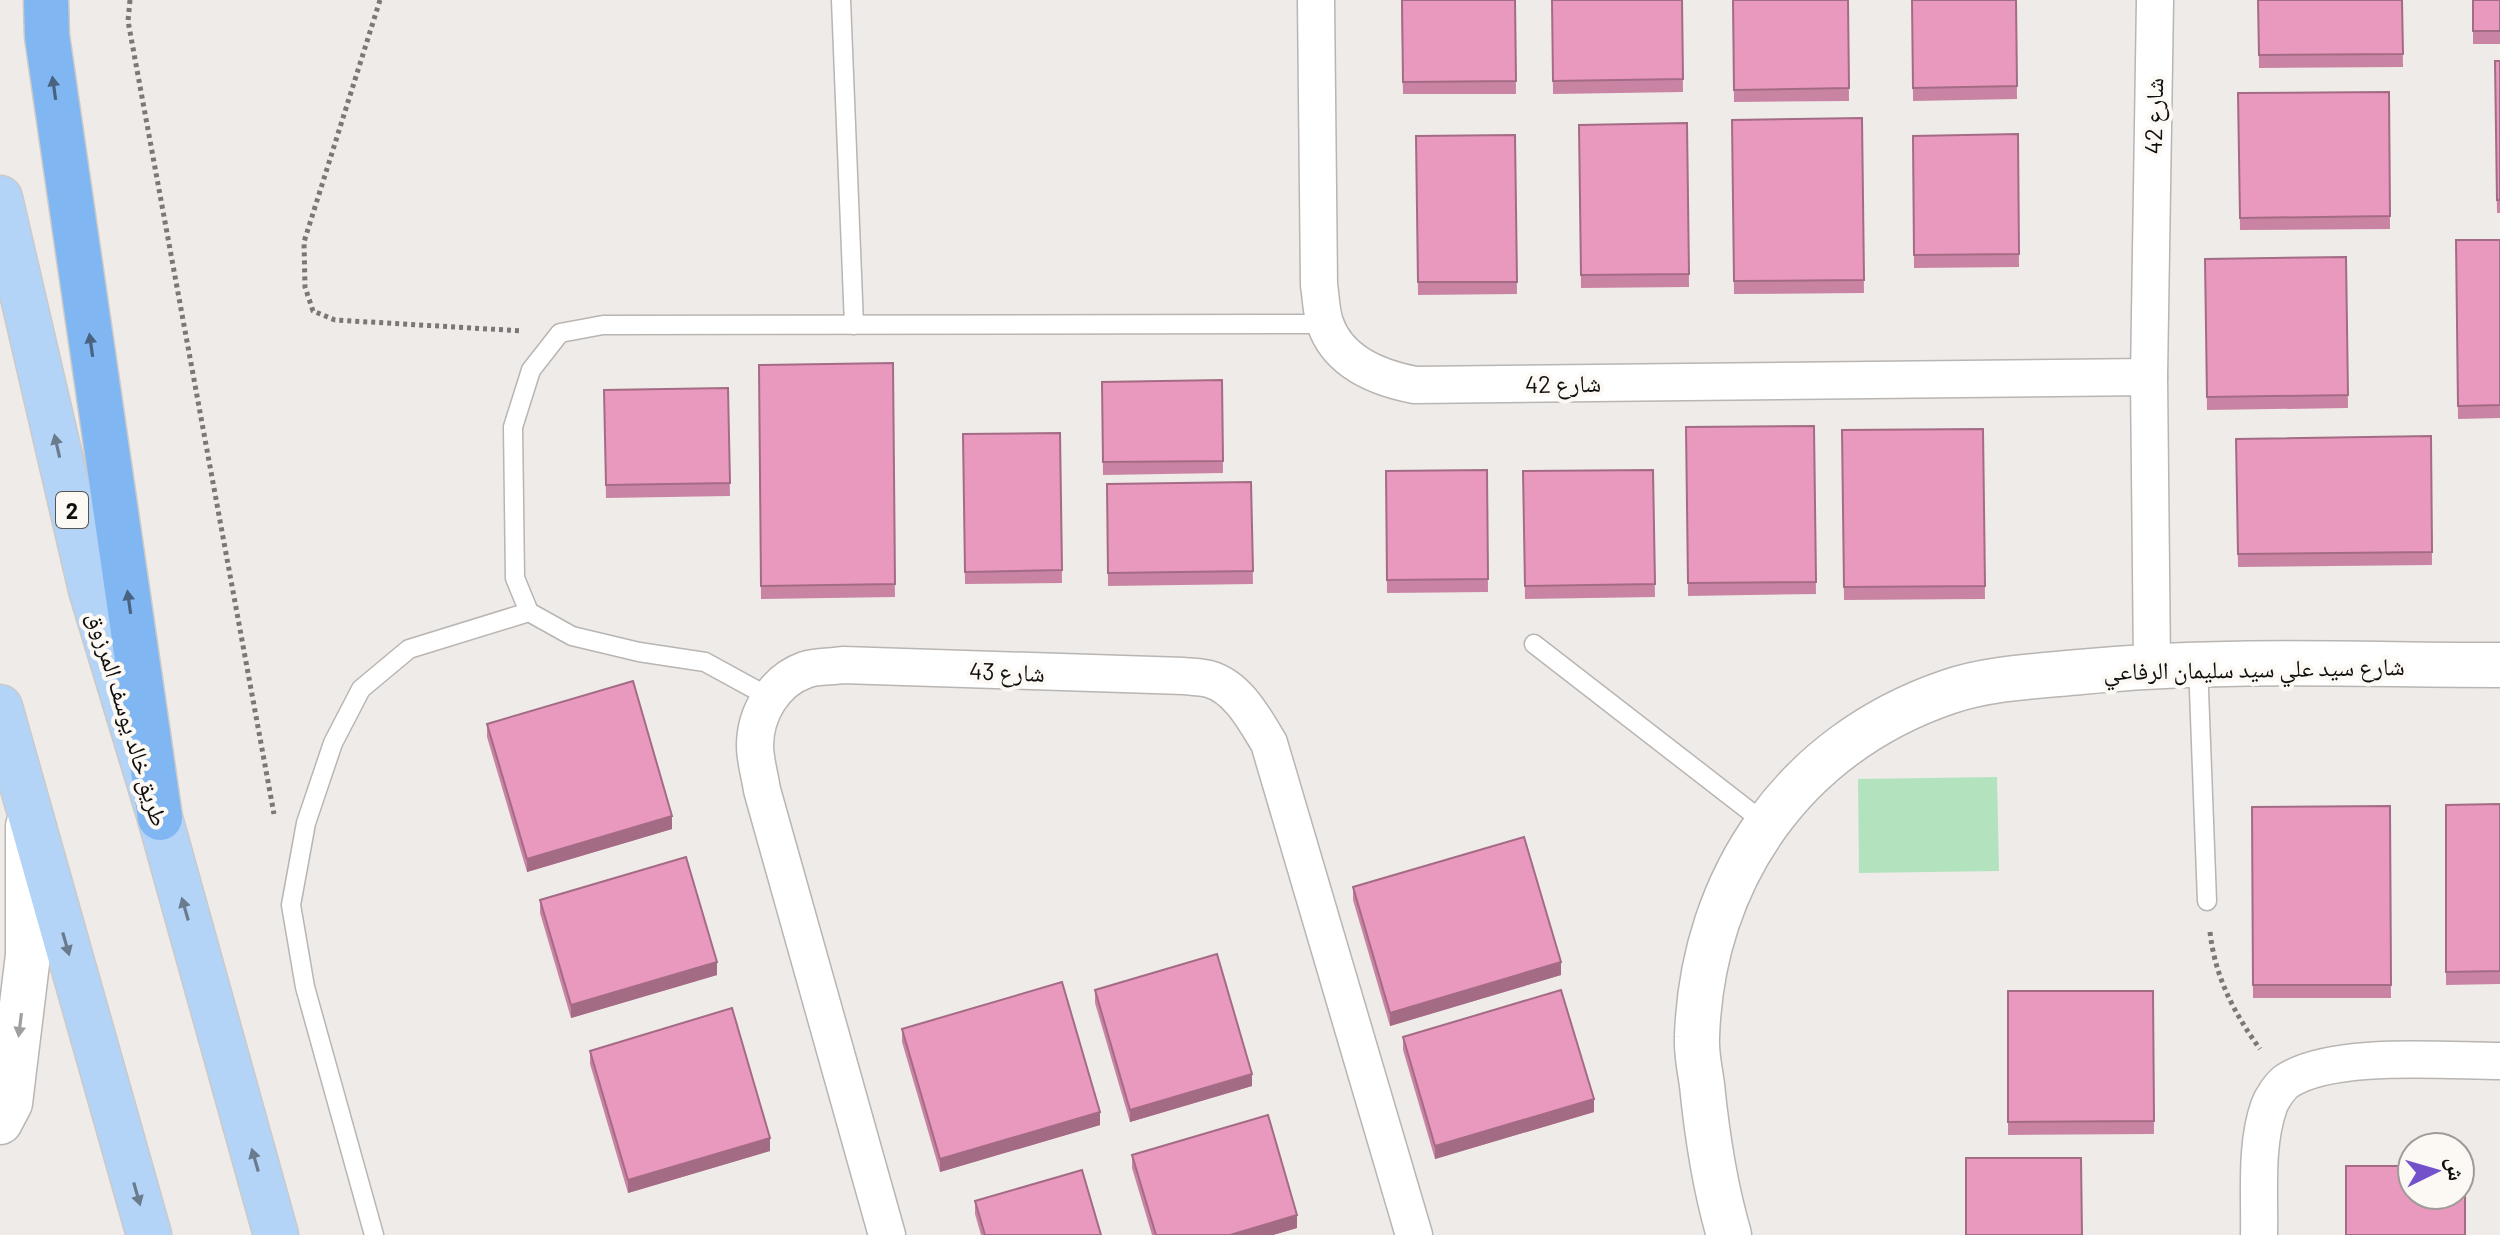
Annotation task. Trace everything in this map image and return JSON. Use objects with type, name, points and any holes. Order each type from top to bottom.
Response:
[{"type":"highway","points":[[46,0],[47,36],[160,818]]},
{"type":"main road","name":"طريق خالد يوسف المرزوق","points":[[0,198],[91,590],[160,818],[276,1235]]},
{"type":"main road","points":[[0,707],[149,1235]]},
{"type":"street","name":"شارع 42","points":[[1316,0],[1319,285],[1326,324],[1342,349],[1363,368],[1388,380],[1415,385],[2149,377]]},
{"type":"street","name":"شارع 42","points":[[2152,665],[2149,377],[2155,0]]},
{"type":"street","name":"شارع 43","points":[[769,697],[782,684],[805,670],[843,665],[1184,676],[1210,679],[1230,690],[1251,713],[1269,743],[1414,1235]]},
{"type":"street","name":"شارع سيد علي سيد سليمان الرفاعي","points":[[1729,1235],[1705,1115],[1697,1039],[1704,962],[1727,889],[1765,823],[1817,766],[1880,721],[1950,691],[2024,677],[2152,665],[2500,665]]},
{"type":"street","points":[[769,697],[762,711],[755,745],[762,790],[887,1235]]},
{"type":"street","points":[[0,1122],[10,1103],[28,955],[27,807]]},
{"type":"street","points":[[2259,1235],[2261,1134],[2270,1103],[2284,1083],[2332,1064],[2359,1061],[2500,1061]]},
{"type":"lane","points":[[841,0],[854,325]]},
{"type":"lane","points":[[769,697],[705,662],[639,652],[572,636],[529,612],[515,578],[513,427],[531,370],[560,333],[603,325],[1326,324]]},
{"type":"lane","points":[[374,1235],[305,987],[293,919],[291,905],[306,823],[333,743],[361,689],[409,649],[529,612]]},
{"type":"lane","points":[[1534,644],[1765,823]]},
{"type":"lane","points":[[2198,664],[2207,901]]},
{"type":"path","points":[[130,0],[128,21],[277,828]]},
{"type":"path","points":[[380,0],[304,242],[305,287],[313,311],[335,320],[560,333]]},
{"type":"path","points":[[2207,901],[2211,943],[2222,985],[2241,1022],[2284,1083]]},
{"type":"green space","points":[[1997,777],[1999,871],[1859,873],[1858,779]]},
{"type":"building","points":[[1402,0],[1515,0],[1516,81],[1403,82]]},
{"type":"building","points":[[1552,0],[1682,0],[1683,79],[1553,81]]},
{"type":"building","points":[[1733,0],[1848,0],[1849,88],[1734,90]]},
{"type":"building","points":[[1912,0],[2016,0],[2017,86],[1913,88]]},
{"type":"building","points":[[2258,0],[2402,0],[2403,54],[2259,55]]},
{"type":"building","points":[[2473,0],[2500,0],[2500,31],[2473,31]]},
{"type":"building","points":[[2495,61],[2500,61],[2500,200],[2497,200]]},
{"type":"building","points":[[2389,92],[2390,216],[2240,218],[2238,93]]},
{"type":"building","points":[[1862,118],[1864,280],[1734,281],[1732,120]]},
{"type":"building","points":[[1687,123],[1689,274],[1581,275],[1579,125]]},
{"type":"building","points":[[2018,134],[2019,254],[1914,255],[1913,136]]},
{"type":"building","points":[[1515,135],[1517,282],[1418,282],[1416,136]]},
{"type":"building","points":[[2456,240],[2500,240],[2500,405],[2458,406]]},
{"type":"building","points":[[2346,257],[2348,395],[2207,397],[2205,259]]},
{"type":"building","points":[[893,363],[895,584],[761,586],[759,365]]},
{"type":"building","points":[[1222,380],[1223,461],[1103,462],[1102,382]]},
{"type":"building","points":[[728,388],[730,483],[606,485],[604,390]]},
{"type":"building","points":[[1814,426],[1816,582],[1688,583],[1686,427]]},
{"type":"building","points":[[1983,429],[1985,586],[1844,587],[1842,430]]},
{"type":"building","points":[[1060,433],[1062,570],[965,572],[963,434]]},
{"type":"building","points":[[2431,436],[2432,552],[2238,554],[2236,439]]},
{"type":"building","points":[[1487,470],[1488,579],[1387,580],[1386,471]]},
{"type":"building","points":[[1653,470],[1655,584],[1525,586],[1523,471]]},
{"type":"building","points":[[1251,482],[1253,571],[1108,573],[1107,484]]},
{"type":"building","points":[[633,681],[672,816],[527,859],[487,724]]},
{"type":"building","points":[[2500,804],[2500,971],[2446,972],[2446,805]]},
{"type":"building","points":[[2390,806],[2391,985],[2253,985],[2252,807]]},
{"type":"building","points":[[1524,837],[1561,962],[1390,1013],[1353,887]]},
{"type":"building","points":[[686,857],[717,962],[571,1005],[540,900]]},
{"type":"building","points":[[1217,954],[1252,1074],[1130,1110],[1095,990]]},
{"type":"building","points":[[1062,982],[1100,1112],[940,1159],[902,1029]]},
{"type":"building","points":[[1561,990],[1594,1099],[1435,1146],[1403,1037]]},
{"type":"building","points":[[2008,991],[2153,991],[2154,1121],[2008,1122]]},
{"type":"building","points":[[732,1008],[770,1138],[628,1180],[590,1051]]},
{"type":"building","points":[[1268,1115],[1297,1215],[1230,1235],[1156,1235],[1132,1155]]},
{"type":"building","points":[[1966,1158],[2081,1158],[2082,1235],[1966,1235]]},
{"type":"building","points":[[2346,1166],[2396,1166],[2396,1211],[2465,1211],[2465,1235],[2346,1235]]},
{"type":"building","points":[[1082,1170],[1101,1235],[985,1235],[975,1201]]}]
